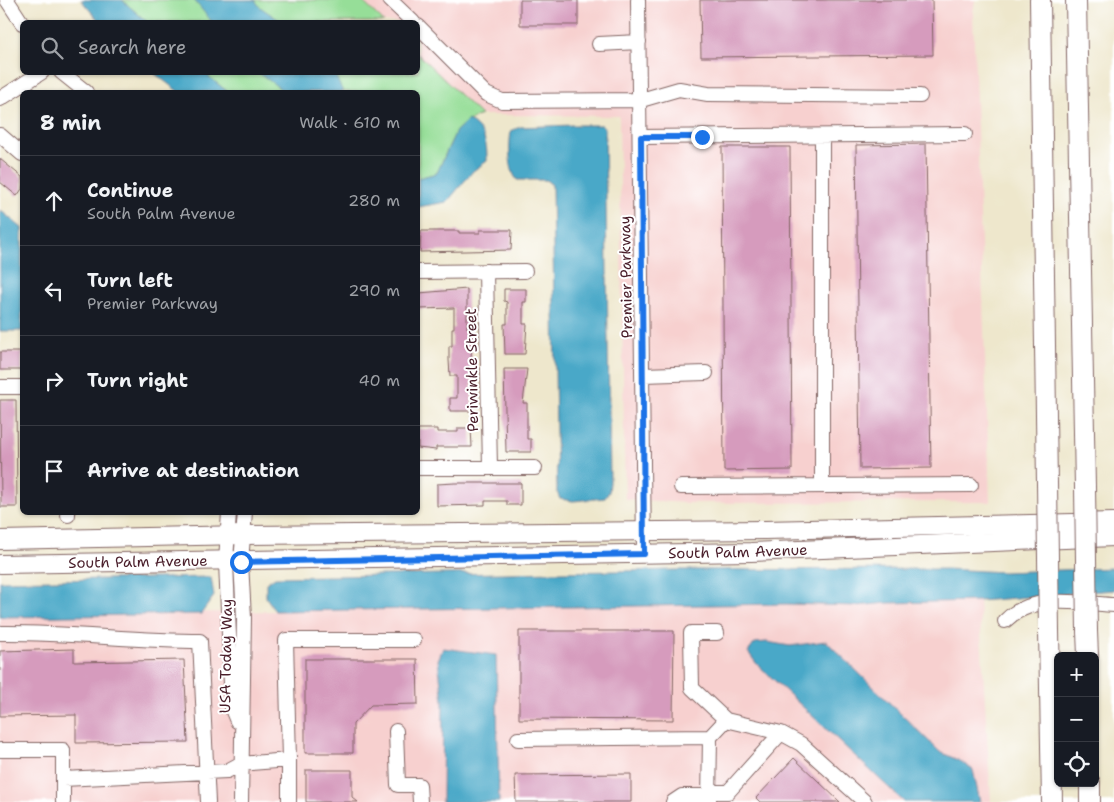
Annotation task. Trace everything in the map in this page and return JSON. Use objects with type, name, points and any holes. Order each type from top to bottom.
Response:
[{"type":"highway","points":[[1040,0],[1052,802]]},
{"type":"highway","points":[[1076,0],[1088,652]]},
{"type":"highway","points":[[1090,787],[1090,802]]},
{"type":"main road","name":"South Palm Avenue","points":[[0,540],[1114,522]]},
{"type":"main road","name":"South Palm Avenue","points":[[0,564],[234,562],[751,552],[1114,537]]},
{"type":"street","points":[[7,0],[20,20]]},
{"type":"street","points":[[390,0],[412,20]]},
{"type":"street","name":"Premier Parkway","points":[[638,0],[641,137],[644,554]]},
{"type":"street","points":[[420,28],[486,94],[502,101],[640,100],[679,89],[708,94],[920,96]]},
{"type":"street","points":[[599,44],[639,42]]},
{"type":"street","points":[[0,100],[38,75]]},
{"type":"street","points":[[65,75],[84,90]]},
{"type":"street","points":[[641,137],[966,134]]},
{"type":"street","points":[[0,135],[20,152]]},
{"type":"street","points":[[822,136],[822,486]]},
{"type":"street","name":"Periwinkle Street","points":[[486,271],[490,468]]},
{"type":"street","points":[[420,272],[525,271]]},
{"type":"street","points":[[643,374],[706,373]]},
{"type":"street","points":[[0,387],[20,387]]},
{"type":"street","points":[[420,468],[535,468]]},
{"type":"street","points":[[681,487],[971,485]]},
{"type":"street","name":"USA Today Way","points":[[229,515],[227,535],[234,562],[232,709],[241,731],[241,802]]},
{"type":"street","name":"USA Today Way","points":[[234,562],[245,535],[245,515]]},
{"type":"street","points":[[1005,621],[1011,614],[1034,604],[1074,602],[1114,605]]},
{"type":"street","points":[[0,633],[44,632],[144,641],[200,641],[208,802]]},
{"type":"street","points":[[717,633],[691,633],[692,688],[726,720],[781,733],[801,744],[865,802]]},
{"type":"street","points":[[289,802],[286,640],[414,640]]},
{"type":"street","points":[[709,797],[710,737],[726,720]]},
{"type":"street","points":[[396,731],[398,785],[420,784],[420,802]]},
{"type":"street","points":[[672,802],[682,796],[709,797],[728,792],[781,733]]},
{"type":"street","points":[[518,739],[710,737]]},
{"type":"street","points":[[0,750],[63,750],[63,802]]},
{"type":"street","points":[[63,779],[227,771],[240,764],[289,760]]},
{"type":"shaded area","points":[[361,0],[975,0],[973,13],[990,502],[686,503],[625,499],[619,116],[481,115],[420,56],[420,20],[382,20]]},
{"type":"shaded area","points":[[979,601],[991,802],[0,802],[0,617],[787,604],[856,606],[888,603]]},
{"type":"green space","points":[[122,0],[361,0],[382,20],[145,20]]},
{"type":"green space","points":[[420,56],[481,115],[471,120],[458,131],[437,173],[420,177],[420,90],[225,90],[207,75],[420,75]]},
{"type":"water","points":[[81,0],[122,0],[145,20],[98,20]]},
{"type":"water","points":[[194,0],[255,0],[260,7],[279,20],[210,20]]},
{"type":"water","points":[[157,75],[207,75],[225,90],[176,90]]},
{"type":"water","points":[[262,75],[335,75],[342,90],[282,90]]},
{"type":"water","points":[[468,120],[474,124],[484,138],[487,161],[473,171],[447,202],[420,207],[420,177],[437,173],[456,131]]},
{"type":"water","points":[[602,125],[605,129],[610,482],[609,492],[605,498],[573,501],[560,499],[557,492],[552,185],[546,180],[517,180],[512,170],[510,150],[511,131],[520,127]]},
{"type":"water","points":[[0,210],[20,226],[20,331],[0,331]]},
{"type":"water","points":[[1114,568],[1114,590],[979,601],[888,603],[856,606],[787,604],[275,611],[266,597],[266,583],[275,577],[674,570],[946,569],[1003,572]]},
{"type":"water","points":[[211,577],[214,596],[201,614],[0,617],[0,581]]},
{"type":"water","points":[[826,641],[940,752],[960,761],[973,770],[980,802],[904,802],[756,663],[748,652],[755,643],[767,642],[790,646]]},
{"type":"water","points":[[443,648],[496,655],[499,802],[442,802],[443,701],[438,660]]},
{"type":"building","points":[[520,0],[578,0],[578,25],[520,25]]},
{"type":"building","points":[[700,0],[932,0],[933,55],[701,57]]},
{"type":"building","points":[[926,144],[931,468],[860,469],[856,145]]},
{"type":"building","points":[[722,147],[790,147],[792,470],[724,471]]},
{"type":"building","points":[[0,159],[20,175],[20,192],[17,196],[0,182]]},
{"type":"building","points":[[480,230],[512,230],[511,250],[420,252],[421,231],[480,233]]},
{"type":"building","points":[[467,289],[467,328],[471,328],[472,411],[450,411],[450,398],[457,398],[457,376],[450,376],[449,360],[449,346],[452,346],[452,328],[454,328],[454,308],[420,309],[420,293]]},
{"type":"building","points":[[504,289],[526,289],[526,302],[523,302],[523,324],[527,324],[525,354],[505,354],[504,324],[507,324],[507,302],[504,301]]},
{"type":"building","points":[[0,352],[20,352],[20,370],[0,370]]},
{"type":"building","points":[[504,369],[527,369],[523,403],[527,403],[527,439],[531,439],[531,452],[506,452]]},
{"type":"building","points":[[0,400],[16,400],[17,507],[1,507]]},
{"type":"building","points":[[458,428],[471,428],[472,447],[436,447],[436,450],[420,448],[420,429],[437,429],[437,432],[458,432]]},
{"type":"building","points":[[521,483],[521,505],[507,505],[507,501],[485,501],[485,505],[437,506],[437,484]]},
{"type":"building","points":[[519,631],[674,631],[673,720],[519,719]]},
{"type":"building","points":[[74,649],[74,662],[184,660],[188,742],[76,743],[76,715],[0,716],[0,651]]},
{"type":"building","points":[[305,659],[417,659],[418,704],[371,705],[353,724],[353,753],[305,753]]},
{"type":"building","points":[[794,758],[840,802],[760,802],[756,798]]},
{"type":"building","points":[[306,770],[352,770],[352,797],[358,802],[306,802]]},
{"type":"building","points":[[631,774],[631,802],[516,802],[515,775]]},
{"type":"route","points":[[241,562],[644,554],[641,137],[702,137]]}]
